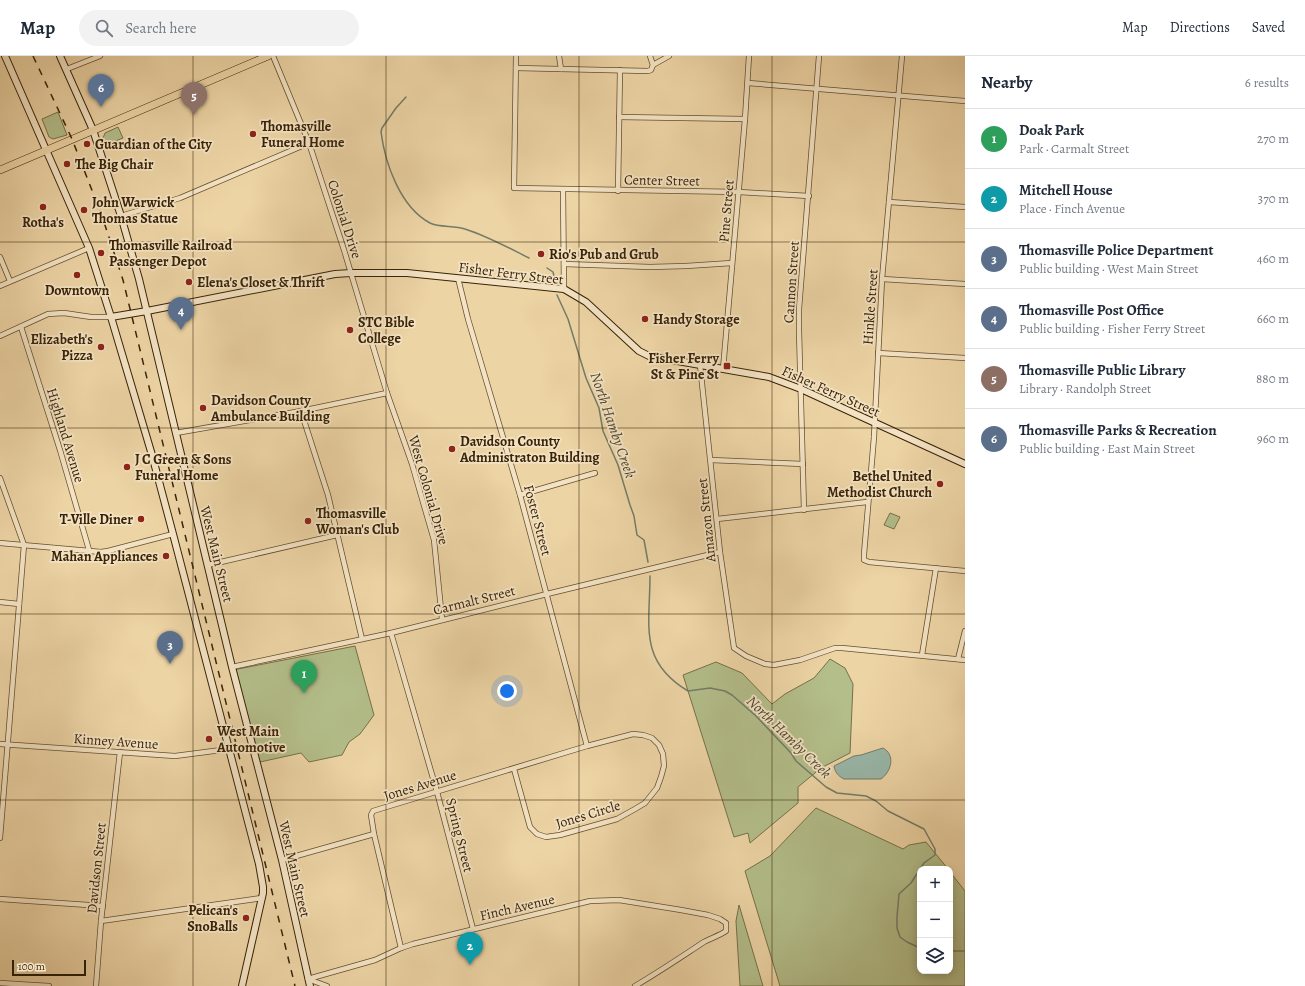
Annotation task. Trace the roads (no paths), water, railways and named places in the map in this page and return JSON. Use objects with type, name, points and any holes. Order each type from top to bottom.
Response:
[{"type":"main road","points":[[0,170],[268,56]]},
{"type":"street","points":[[5,56],[89,248],[152,455],[259,864],[263,887],[262,898],[242,986]]},
{"type":"street","name":"West Main Street","points":[[60,56],[93,130],[121,216],[139,279],[232,666],[282,860],[310,986]]},
{"type":"street","points":[[67,69],[100,56]]},
{"type":"street","name":"Colonial Drive","points":[[273,56],[309,143],[351,272],[387,392]]},
{"type":"street","points":[[516,56],[516,68],[648,71],[651,70],[653,65],[668,56]]},
{"type":"street","points":[[559,56],[561,69]]},
{"type":"street","points":[[650,56],[653,65]]},
{"type":"street","name":"Pine Street","points":[[723,369],[739,192],[749,56]]},
{"type":"street","name":"Cannon Street","points":[[804,510],[799,308],[818,88],[819,56]]},
{"type":"street","name":"Hinkle Street","points":[[902,56],[882,279],[874,437],[864,560],[869,562],[936,568]]},
{"type":"street","name":"Center Street","points":[[516,68],[514,188],[739,192],[809,196]]},
{"type":"street","points":[[618,191],[620,70]]},
{"type":"street","points":[[748,83],[965,101]]},
{"type":"street","points":[[619,117],[745,119]]},
{"type":"street","points":[[121,216],[180,198],[309,143]]},
{"type":"street","points":[[563,190],[564,289]]},
{"type":"street","points":[[889,202],[965,207]]},
{"type":"street","points":[[0,286],[89,248]]},
{"type":"street","points":[[0,257],[10,282]]},
{"type":"street","points":[[564,264],[650,267],[732,264]]},
{"type":"street","name":"Fisher Ferry Street","points":[[110,317],[351,272],[407,273],[564,289],[586,302],[644,354],[653,358],[769,377],[801,389],[965,464]]},
{"type":"street","name":"Foster Street","points":[[458,278],[468,319],[520,495],[587,746]]},
{"type":"street","points":[[882,279],[965,284]]},
{"type":"street","points":[[0,336],[48,314],[56,313],[91,317],[110,317]]},
{"type":"street","name":"Highland Avenue","points":[[21,327],[89,550]]},
{"type":"street","points":[[878,353],[965,358]]},
{"type":"street","name":"Amazon Street","points":[[700,365],[720,552],[732,644],[736,651],[754,660],[765,664],[774,665],[800,660],[835,648],[965,660]]},
{"type":"street","points":[[176,433],[301,411],[387,392]]},
{"type":"street","name":"West Colonial Drive","points":[[387,392],[412,464],[434,540],[442,619]]},
{"type":"street","points":[[301,411],[324,481],[362,639]]},
{"type":"street","points":[[711,460],[803,464]]},
{"type":"street","points":[[520,495],[595,473]]},
{"type":"street","points":[[0,478],[24,545],[0,838]]},
{"type":"street","points":[[717,519],[868,502]]},
{"type":"street","points":[[0,543],[108,551],[173,534]]},
{"type":"street","points":[[208,565],[337,535]]},
{"type":"street","name":"Carmalt Street","points":[[232,666],[391,633],[442,619],[720,552]]},
{"type":"street","points":[[922,655],[936,568],[965,571]]},
{"type":"street","points":[[0,602],[19,604]]},
{"type":"street","points":[[958,659],[965,631]]},
{"type":"street","name":"Spring Street","points":[[391,633],[437,792],[473,928]]},
{"type":"street","name":"Jones Circle","points":[[514,769],[530,827],[537,834],[546,837],[576,831],[617,819],[645,803],[657,788],[664,766],[663,754],[659,745],[652,738],[633,734],[587,746]]},
{"type":"street","name":"Kinney Avenue","points":[[0,744],[175,756],[229,749]]},
{"type":"street","name":"Jones Avenue","points":[[374,834],[371,815],[373,811],[587,746]]},
{"type":"street","name":"Davidson Street","points":[[96,986],[101,921],[120,752]]},
{"type":"street","points":[[282,860],[374,834],[401,948]]},
{"type":"street","points":[[101,921],[262,898]]},
{"type":"street","points":[[0,899],[103,906]]},
{"type":"street","name":"Finch Avenue","points":[[308,979],[375,960],[401,948],[473,928],[590,901],[619,900],[708,915],[720,919],[726,923],[726,931],[704,942],[668,967],[635,986]]},
{"type":"street","points":[[308,979],[327,986]]},
{"type":"street","points":[[0,983],[49,986]]},
{"type":"waterway","name":"North Hamby Creek","points":[[406,97],[396,108],[382,128],[381,132],[390,170],[402,195],[410,206],[419,216],[434,225],[461,228],[473,232],[498,242],[529,258]]},
{"type":"waterway","name":"North Hamby Creek","points":[[547,268],[553,272],[556,284]]},
{"type":"waterway","name":"North Hamby Creek","points":[[557,295],[568,319],[586,378],[599,408],[603,431],[618,465],[634,516],[637,535],[644,540],[648,562]]},
{"type":"waterway","name":"North Hamby Creek","points":[[650,576],[650,641],[654,654],[661,667],[672,679],[688,691],[710,688],[725,691],[732,695],[756,716],[791,753],[796,761],[826,787],[837,793],[866,796],[876,801],[888,811],[924,829],[935,849],[935,855],[924,863],[911,883],[899,894],[897,917],[897,928],[900,937],[917,947]]},
{"type":"waterway","name":"North Hamby Creek","points":[[953,951],[965,951]]},
{"type":"railway","points":[[33,56],[72,139],[102,216],[123,280],[295,986]]},
{"type":"place","name":"Thomasville Parks & Recreation","points":[[101,107]]},
{"type":"place","name":"Thomasville Public Library","points":[[194,115]]},
{"type":"place","name":"Thomasville Funeral Home","points":[[253,134]]},
{"type":"place","name":"Guardian of the City","points":[[87,144]]},
{"type":"place","name":"The Big Chair","points":[[67,164]]},
{"type":"place","name":"Rotha's","points":[[43,207]]},
{"type":"place","name":"John Warwick Thomas Statue","points":[[84,210]]},
{"type":"place","name":"Thomasville Railroad Passenger Depot","points":[[101,253]]},
{"type":"place","name":"Rio's Pub and Grub","points":[[541,254]]},
{"type":"place","name":"Downtown","points":[[77,275]]},
{"type":"place","name":"Elena's Closet & Thrift","points":[[189,282]]},
{"type":"place","name":"Handy Storage","points":[[645,319]]},
{"type":"place","name":"Thomasville Post Office","points":[[181,330]]},
{"type":"place","name":"STC Bible College","points":[[350,330]]},
{"type":"place","name":"Elizabeth's Pizza","points":[[101,347]]},
{"type":"place","name":"Fisher Ferry St & Pine St","points":[[727,366]]},
{"type":"place","name":"Davidson County Ambulance Building","points":[[203,408]]},
{"type":"place","name":"Davidson County Administraton Building","points":[[452,449]]},
{"type":"place","name":"J C Green & Sons Funeral Home","points":[[127,467]]},
{"type":"place","name":"Bethel United Methodist Church","points":[[940,484]]},
{"type":"place","name":"T-Ville Diner","points":[[141,519]]},
{"type":"place","name":"Thomasville Woman's Club","points":[[308,521]]},
{"type":"place","name":"Mahan Appliances","points":[[166,556]]},
{"type":"place","name":"Thomasville Police Department","points":[[170,664]]},
{"type":"place","name":"Doak Park","points":[[304,693]]},
{"type":"place","name":"West Main Automotive","points":[[209,739]]},
{"type":"place","name":"Pelican's SnoBalls","points":[[246,918]]},
{"type":"place","name":"Mitchell House","points":[[470,965]]}]
